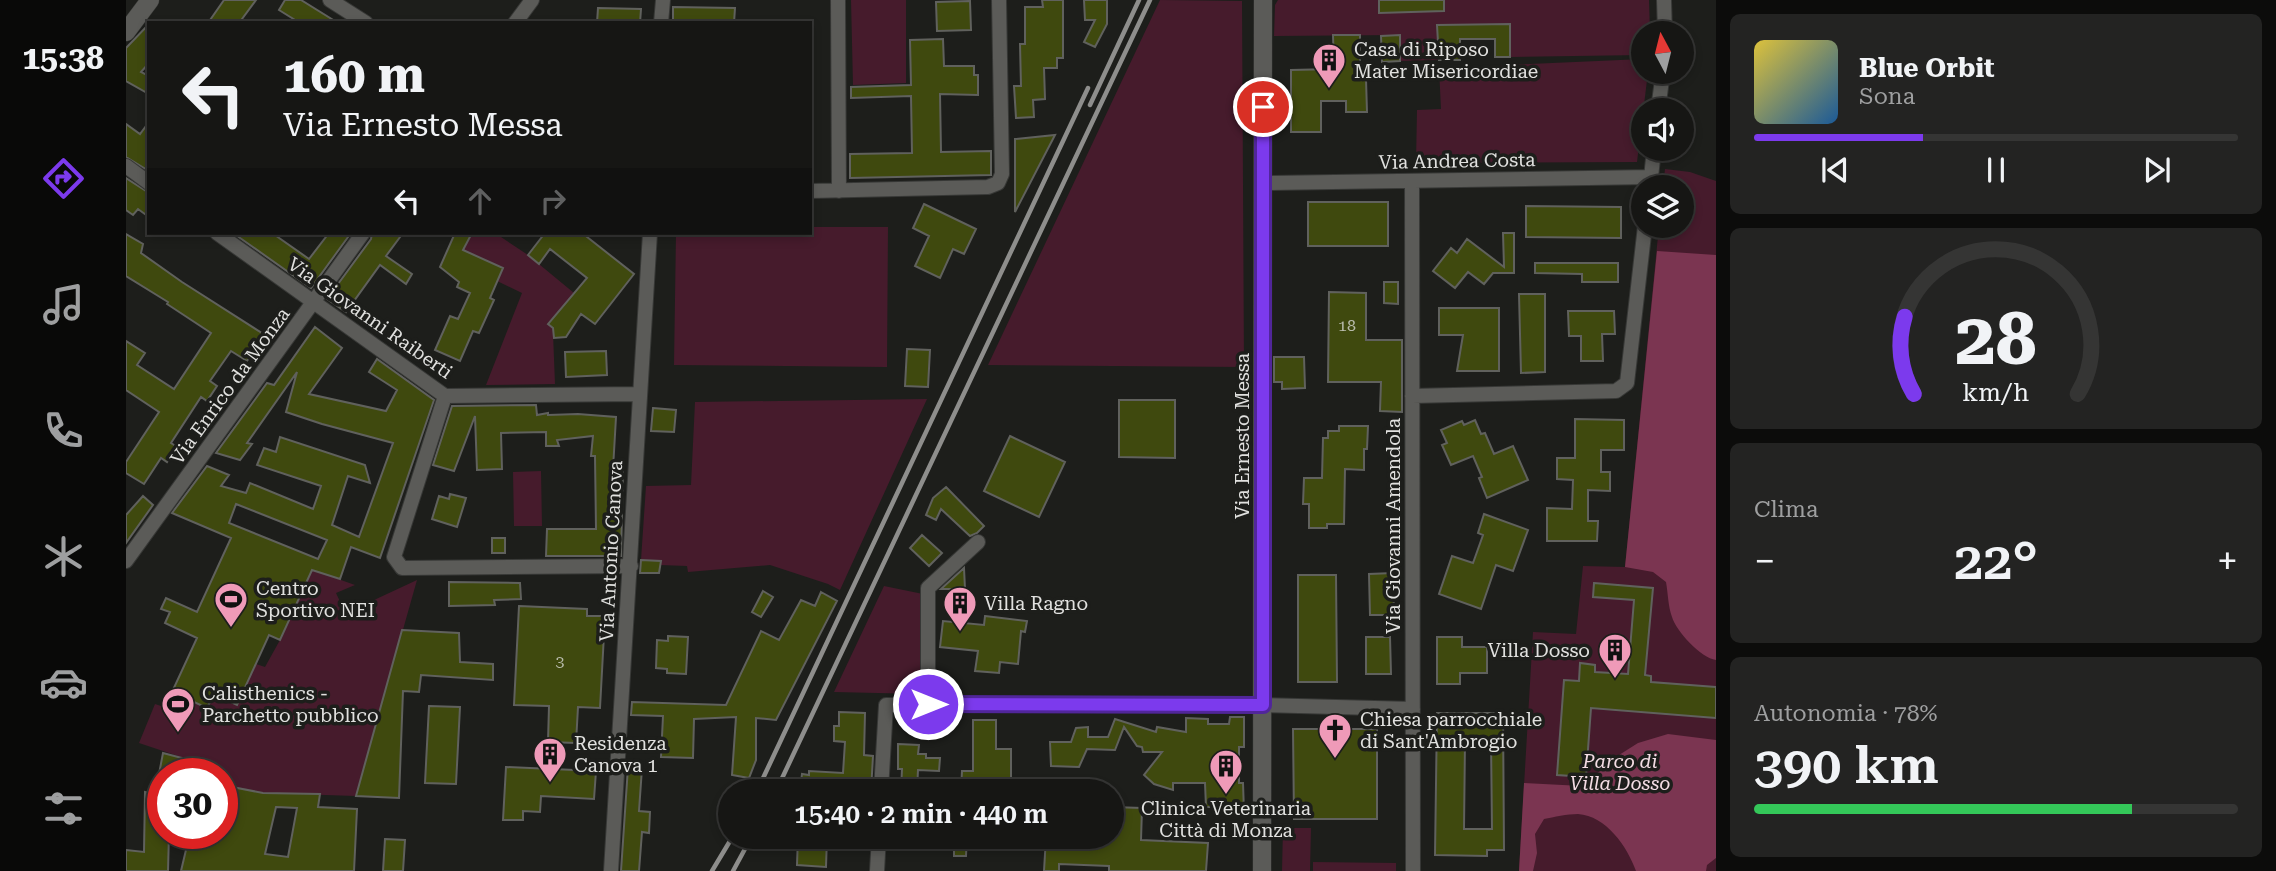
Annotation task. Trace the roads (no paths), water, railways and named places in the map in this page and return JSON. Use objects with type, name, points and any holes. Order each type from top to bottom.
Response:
[{"type":"street","points":[[134,20],[163,0]]},
{"type":"street","points":[[330,0],[363,21]]},
{"type":"street","points":[[516,21],[532,0]]},
{"type":"street","points":[[662,21],[663,0]]},
{"type":"street","points":[[838,0],[839,191]]},
{"type":"street","points":[[812,191],[988,187],[998,183],[1002,174],[999,0]]},
{"type":"street","name":"Via Ernesto Messa","points":[[1262,871],[1263,0]]},
{"type":"street","points":[[1664,0],[1665,21]]},
{"type":"street","points":[[126,166],[147,182]]},
{"type":"street","name":"Via Giovanni Amendola","points":[[1412,181],[1413,871]]},
{"type":"street","name":"Via Andrea Costa","points":[[1263,183],[1631,182]]},
{"type":"street","name":"Via Giovanni Raiberti","points":[[220,235],[445,396],[640,394]]},
{"type":"street","name":"Via Enrico da Monza","points":[[126,561],[362,235]]},
{"type":"street","name":"Via Antonio Canova","points":[[611,871],[650,235]]},
{"type":"street","points":[[1412,396],[1616,391],[1627,383],[1644,238]]},
{"type":"street","points":[[445,396],[394,557],[402,568],[631,566]]},
{"type":"street","points":[[928,704],[928,588],[978,542]]},
{"type":"street","points":[[882,779],[886,705],[1263,705],[1413,709]]},
{"type":"street","points":[[877,871],[878,849]]},
{"type":"railway","points":[[1090,105],[1139,0]]},
{"type":"railway","points":[[782,779],[1150,0]]},
{"type":"railway","points":[[763,779],[1088,88]]},
{"type":"railway","points":[[712,871],[725,849]]},
{"type":"railway","points":[[733,871],[745,849]]},
{"type":"place","name":"Casa di Riposo Mater Misericordiae","points":[[1329,90]]},
{"type":"place","name":"Centro Sportivo NEI","points":[[231,629]]},
{"type":"place","name":"Villa Ragno","points":[[960,633]]},
{"type":"place","name":"Villa Dosso","points":[[1615,680]]},
{"type":"place","name":"Calisthenics - Parchetto pubblico","points":[[178,734]]},
{"type":"place","name":"Chiesa parrocchiale di Sant'Ambrogio","points":[[1335,760]]},
{"type":"place","name":"Residenza Canova 1","points":[[550,784]]},
{"type":"place","name":"Clinica Veterinaria Città di Monza","points":[[1226,796]]},
{"type":"park label","name":"Parco di Villa Dosso","points":[[1620,772]]}]
